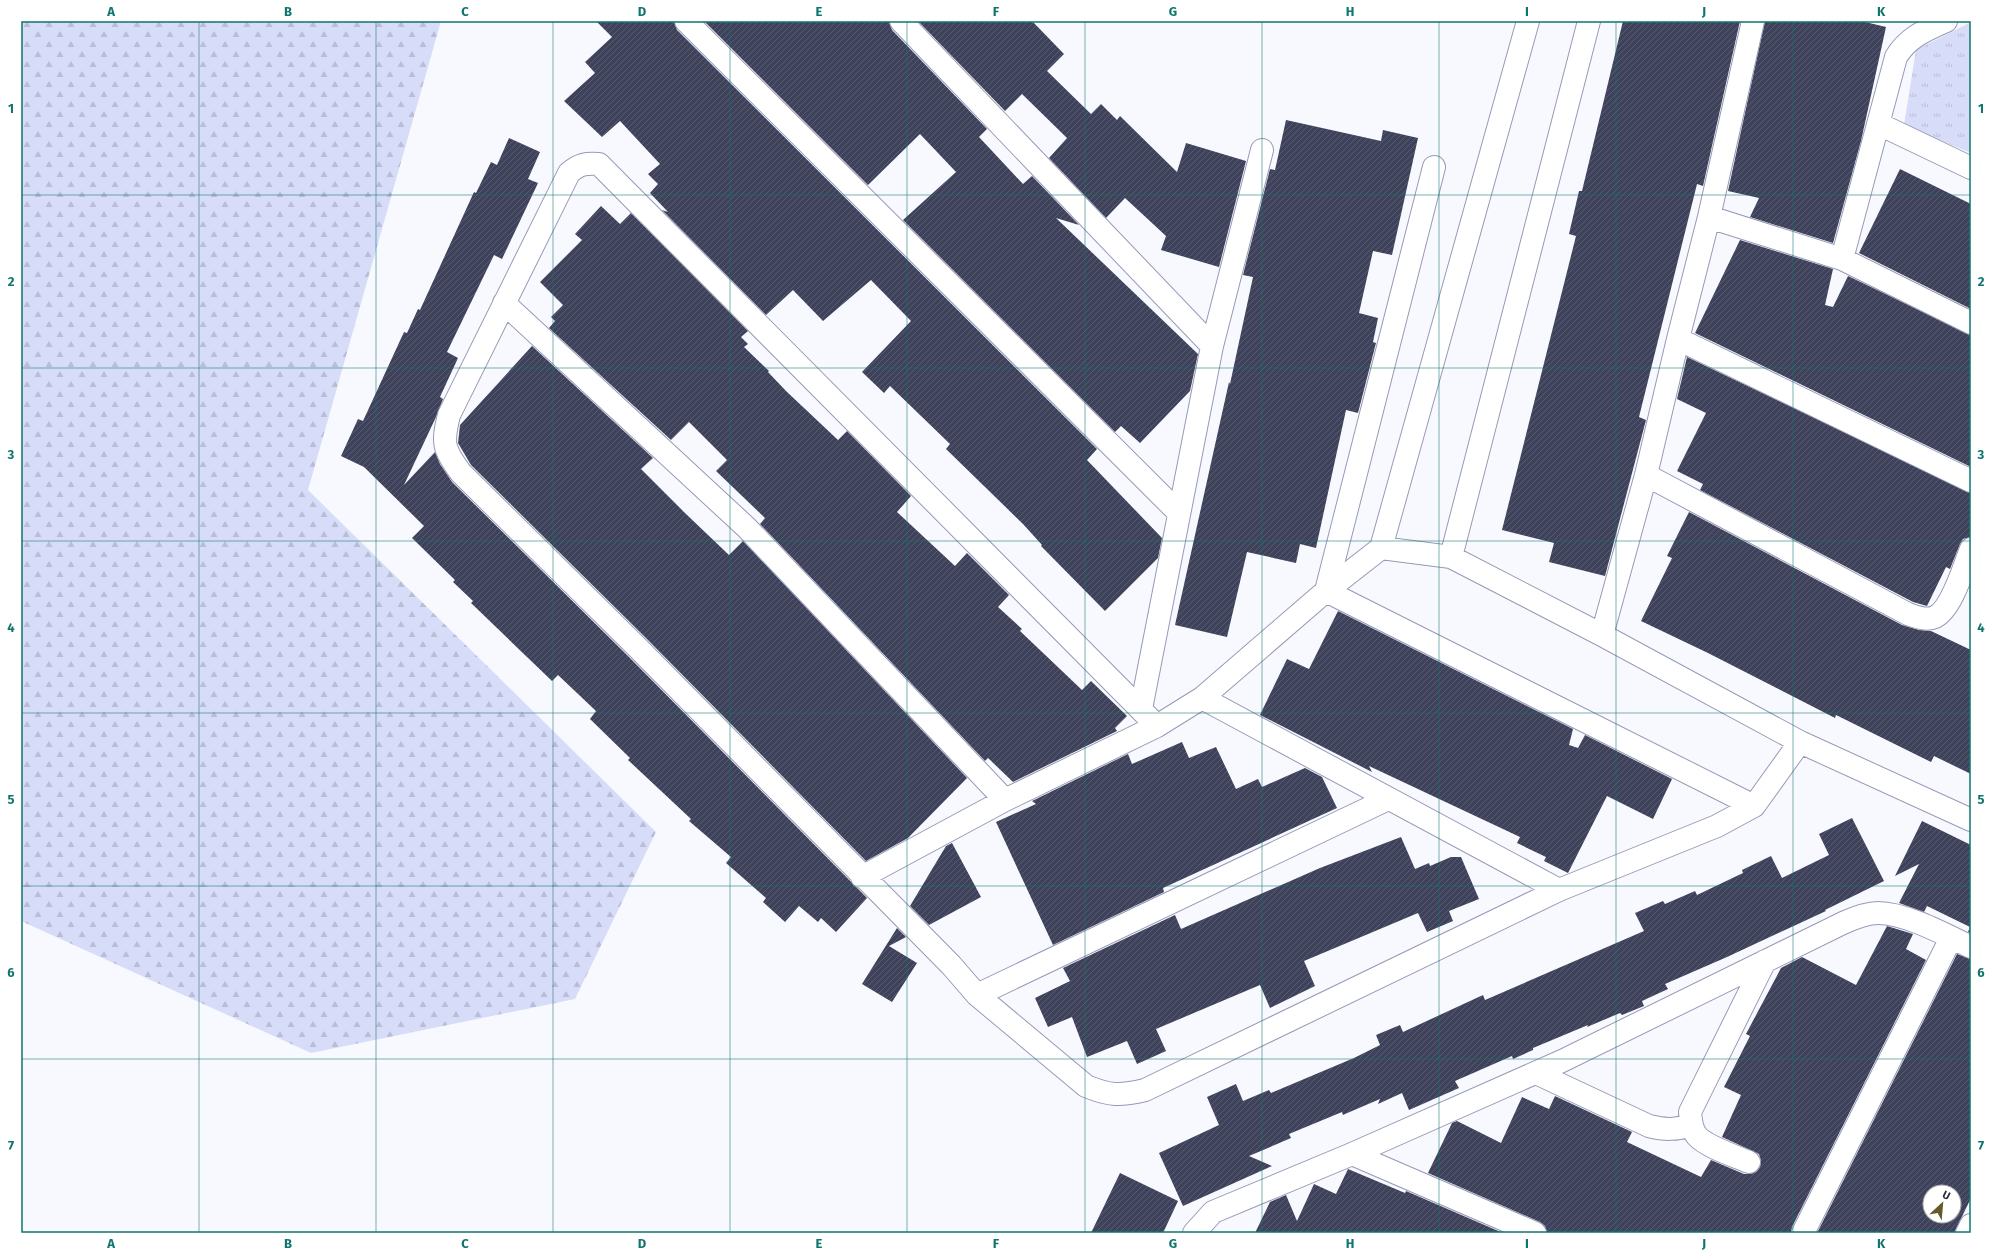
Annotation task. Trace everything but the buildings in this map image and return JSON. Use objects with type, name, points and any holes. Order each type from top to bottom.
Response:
[{"type":"street","points":[[686,21],[1179,513]]},
{"type":"street","points":[[901,21],[1212,346]]},
{"type":"street","points":[[862,877],[1005,800],[1157,726],[1202,698],[1326,591],[1382,548],[1528,21]]},
{"type":"street","points":[[1451,557],[1589,21]]},
{"type":"street","points":[[1602,635],[1646,475],[1709,217],[1753,21]]},
{"type":"street","points":[[1842,259],[1896,56],[1903,46],[1916,35],[1946,21]]},
{"type":"street","points":[[1879,124],[1971,168]]},
{"type":"street","points":[[1141,708],[1212,346],[1262,150]]},
{"type":"street","points":[[1157,726],[1141,708],[599,164],[585,163],[569,173],[449,415],[444,436],[448,455],[461,473],[637,648],[862,877],[951,965],[977,995],[1086,1086],[1104,1094],[1127,1094],[1145,1090],[1559,890],[1717,826],[1754,806],[1800,742]]},
{"type":"street","points":[[1326,591],[1434,167]]},
{"type":"street","points":[[1709,217],[1842,259],[1971,323]]},
{"type":"street","points":[[504,303],[747,528],[1005,800]]},
{"type":"street","points":[[1678,339],[1971,481]]},
{"type":"street","points":[[1646,475],[1908,614],[1924,619],[1935,617],[1942,612],[1952,596],[1971,549]]},
{"type":"street","points":[[1382,548],[1451,557],[1602,635],[1800,742],[1971,820]]},
{"type":"street","points":[[1326,591],[1754,806]]},
{"type":"street","points":[[1202,698],[1559,890]]},
{"type":"street","points":[[977,995],[1388,799]]},
{"type":"street","points":[[1194,1233],[1213,1212],[1352,1154],[1536,1073],[1862,915],[1878,913],[1898,915],[1971,947]]},
{"type":"street","points":[[1803,1233],[1951,938]]},
{"type":"street","points":[[1748,1162],[1710,1145],[1698,1136],[1691,1125],[1690,1112],[1694,1100],[1765,961]]},
{"type":"street","points":[[1536,1073],[1649,1126],[1664,1130],[1679,1129],[1691,1125]]},
{"type":"street","points":[[1352,1154],[1535,1233]]},
{"type":"street","points":[[1967,1233],[1971,1225]]},
{"type":"green space","points":[[21,21],[441,21],[308,490],[656,832],[575,999],[311,1053],[21,921]]},
{"type":"green space","points":[[1971,22],[1971,153],[1904,125],[1916,50]]}]
